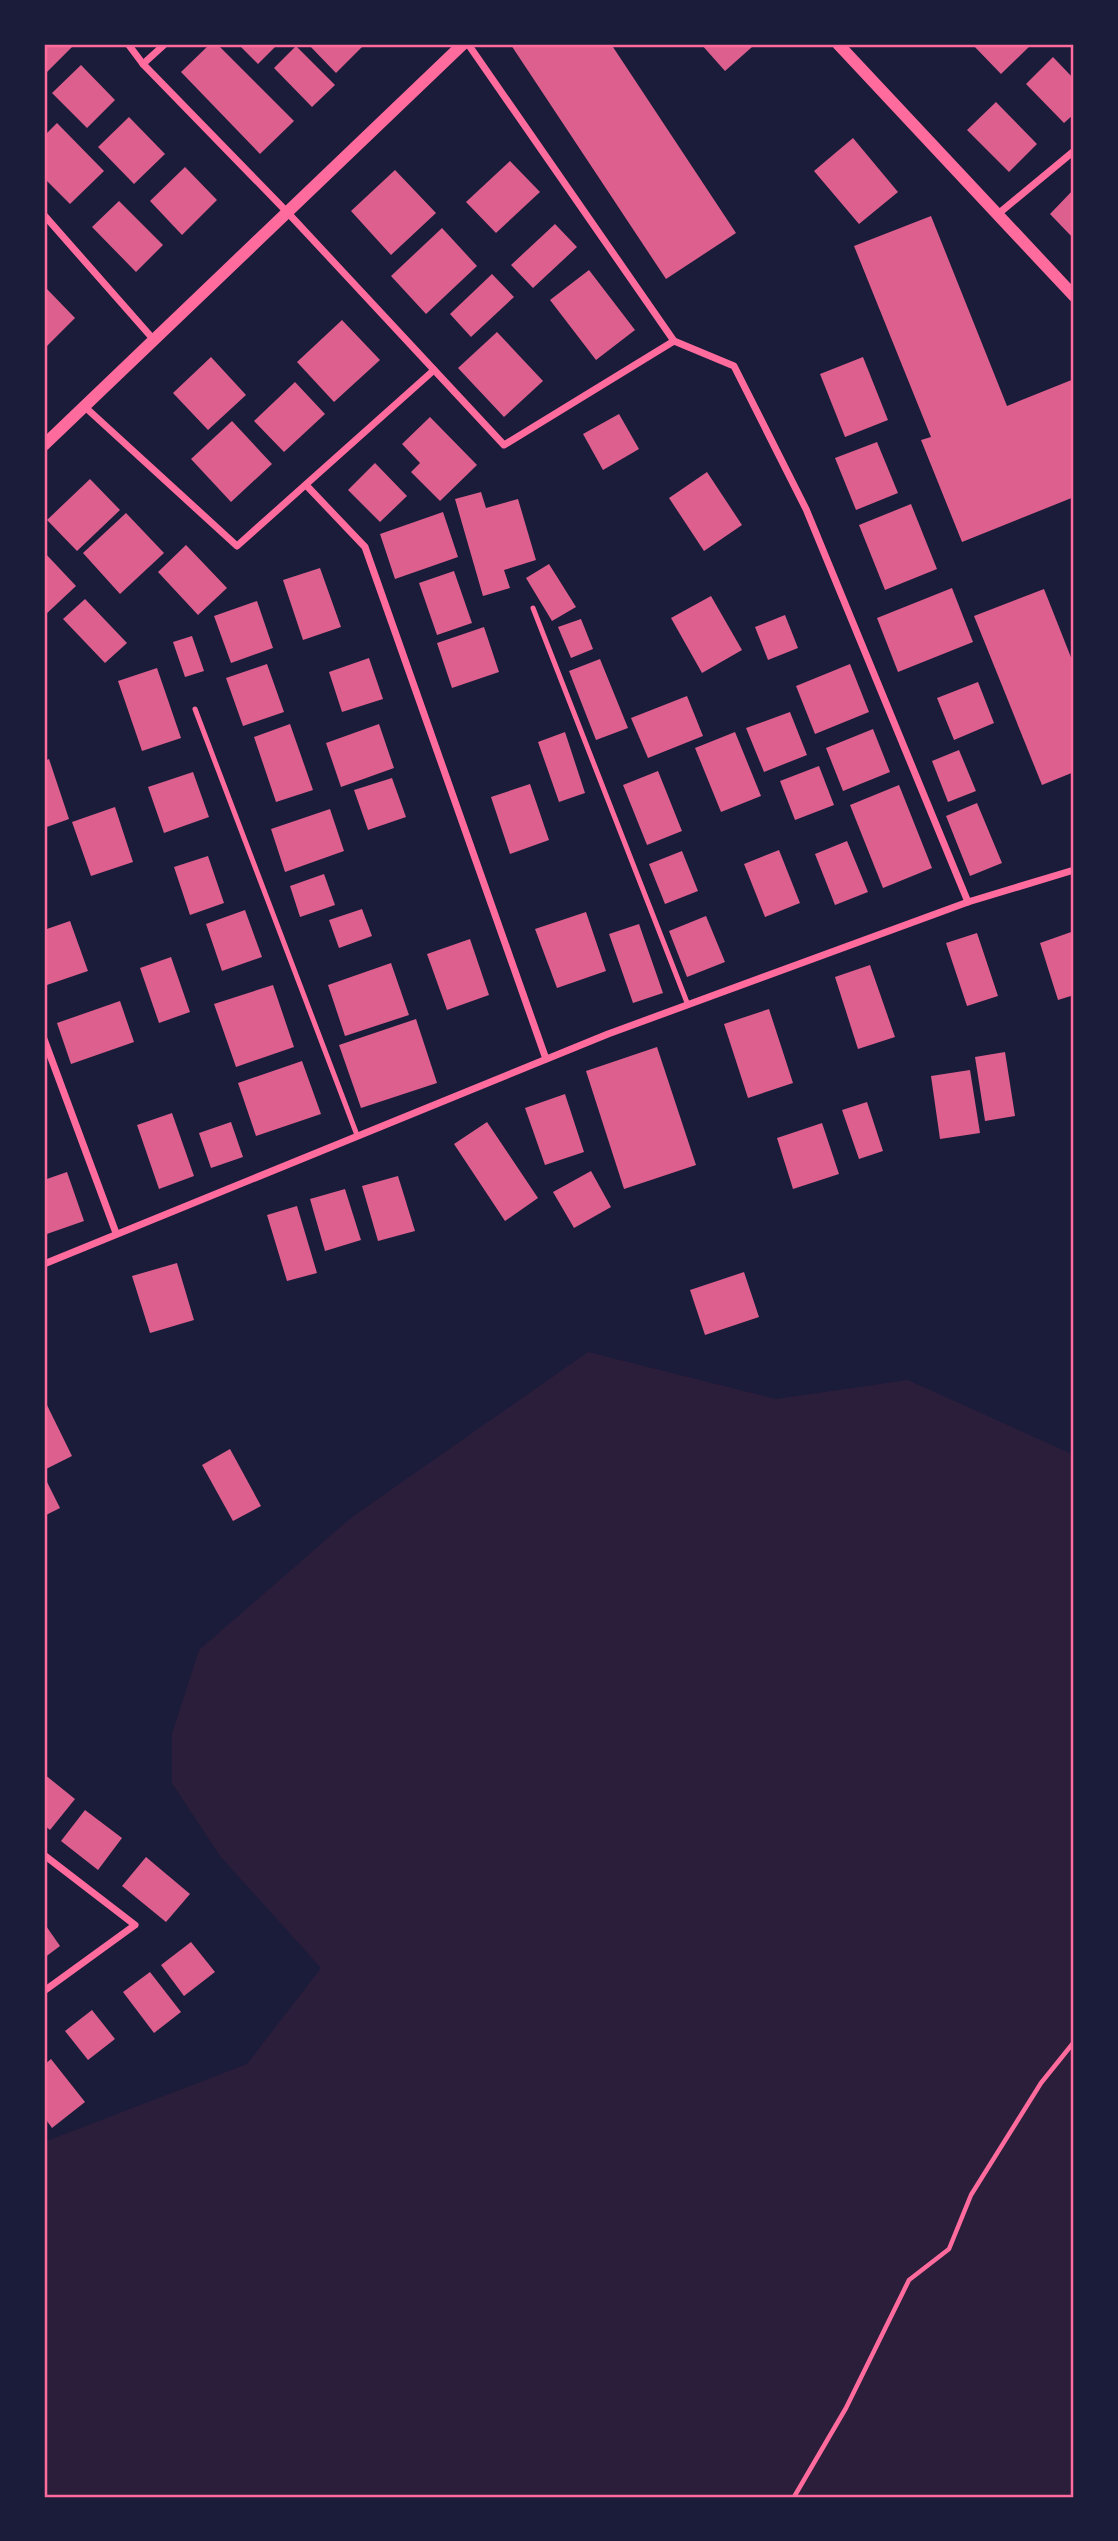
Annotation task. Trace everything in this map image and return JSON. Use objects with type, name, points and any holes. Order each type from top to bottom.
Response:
[{"type":"street","points":[[128,44],[504,446],[674,341]]},
{"type":"street","points":[[144,64],[164,44]]},
{"type":"street","points":[[44,445],[463,44]]},
{"type":"street","points":[[468,44],[674,341],[734,366],[806,509],[968,902]]},
{"type":"street","points":[[838,44],[1074,296]]},
{"type":"street","points":[[998,214],[1074,151]]},
{"type":"street","points":[[44,215],[154,340]]},
{"type":"street","points":[[85,407],[237,546],[434,370]]},
{"type":"street","points":[[306,485],[365,547],[546,1059]]},
{"type":"street","points":[[44,1264],[546,1059],[968,902],[1074,870]]},
{"type":"street","points":[[44,1039],[116,1233]]},
{"type":"street","points":[[44,1855],[135,1925],[44,1991]]},
{"type":"lane","points":[[533,608],[688,1005]]},
{"type":"lane","points":[[195,709],[357,1135]]},
{"type":"path","points":[[794,2497],[846,2408],[909,2280],[949,2249],[971,2194],[1041,2083],[1074,2042]]},
{"type":"shaded area","points":[[588,1352],[776,1399],[908,1380],[1074,1455],[1074,2497],[44,2497],[44,2142],[247,2064],[321,1968],[220,1856],[172,1783],[172,1734],[199,1650],[352,1517]]},
{"type":"building","points":[[44,44],[73,46],[44,75]]},
{"type":"building","points":[[210,44],[217,44],[294,121],[260,154],[181,72]]},
{"type":"building","points":[[238,44],[278,44],[258,64]]},
{"type":"building","points":[[308,44],[361,44],[363,46],[336,73]]},
{"type":"building","points":[[512,44],[611,44],[736,233],[666,279]]},
{"type":"building","points":[[701,44],[750,44],[752,47],[725,71]]},
{"type":"building","points":[[972,44],[1032,44],[1001,74]]},
{"type":"building","points":[[296,46],[335,85],[312,107],[274,68]]},
{"type":"building","points":[[1053,57],[1074,79],[1074,114],[1064,123],[1026,84]]},
{"type":"building","points":[[81,65],[115,100],[87,128],[52,93]]},
{"type":"building","points":[[996,102],[1037,144],[1009,172],[967,130]]},
{"type":"building","points":[[129,117],[165,154],[134,184],[98,147]]},
{"type":"building","points":[[57,123],[104,171],[70,204],[44,178],[44,136]]},
{"type":"building","points":[[853,138],[898,192],[859,224],[814,171]]},
{"type":"building","points":[[510,161],[540,192],[496,233],[466,202]]},
{"type":"building","points":[[185,167],[217,200],[182,235],[150,201]]},
{"type":"building","points":[[395,170],[436,213],[391,255],[351,211]]},
{"type":"building","points":[[1074,189],[1074,239],[1050,214]]},
{"type":"building","points":[[119,201],[163,245],[136,272],[92,227]]},
{"type":"building","points":[[931,216],[1007,406],[1074,379],[1074,497],[962,542],[921,440],[931,437],[854,246]]},
{"type":"building","points":[[555,224],[577,247],[533,288],[511,265]]},
{"type":"building","points":[[442,228],[477,266],[426,314],[391,276]]},
{"type":"building","points":[[589,270],[635,330],[596,360],[550,300]]},
{"type":"building","points":[[492,274],[514,297],[471,337],[450,314]]},
{"type":"building","points":[[44,289],[75,318],[45,348]]},
{"type":"building","points":[[342,320],[380,360],[334,402],[297,362]]},
{"type":"building","points":[[497,332],[543,381],[504,417],[458,368]]},
{"type":"building","points":[[211,357],[246,395],[208,430],[173,393]]},
{"type":"building","points":[[863,357],[888,420],[845,437],[820,374]]},
{"type":"building","points":[[295,382],[325,414],[284,452],[254,421]]},
{"type":"building","points":[[619,414],[639,449],[603,470],[583,434]]},
{"type":"building","points":[[430,417],[477,465],[440,501],[411,472],[420,463],[402,444]]},
{"type":"building","points":[[232,421],[272,464],[231,502],[191,459]]},
{"type":"building","points":[[877,442],[898,493],[856,510],[835,458]]},
{"type":"building","points":[[375,463],[407,496],[380,522],[348,490]]},
{"type":"building","points":[[707,472],[742,525],[704,551],[669,498]]},
{"type":"building","points":[[90,479],[120,510],[77,551],[47,520]]},
{"type":"building","points":[[481,492],[486,508],[518,499],[536,560],[504,570],[510,588],[483,596],[455,499]]},
{"type":"building","points":[[911,504],[937,569],[885,590],[859,525]]},
{"type":"building","points":[[443,512],[458,557],[395,579],[380,534]]},
{"type":"building","points":[[126,513],[164,553],[120,594],[83,553]]},
{"type":"building","points":[[186,545],[227,588],[198,615],[158,572]]},
{"type":"building","points":[[44,552],[76,586],[44,616]]},
{"type":"building","points":[[549,564],[576,607],[552,621],[526,578]]},
{"type":"building","points":[[320,568],[341,627],[303,640],[283,580]]},
{"type":"building","points":[[454,571],[472,623],[437,635],[419,583]]},
{"type":"building","points":[[952,588],[973,642],[898,672],[877,618]]},
{"type":"building","points":[[1044,589],[1074,665],[1074,772],[1042,785],[974,616]]},
{"type":"building","points":[[711,596],[742,650],[702,673],[671,618]]},
{"type":"building","points":[[85,599],[127,643],[105,663],[63,619]]},
{"type":"building","points":[[257,601],[273,648],[231,663],[214,616]]},
{"type":"building","points":[[785,615],[798,648],[768,660],[755,627]]},
{"type":"building","points":[[581,619],[593,649],[571,658],[558,627]]},
{"type":"building","points":[[484,627],[499,672],[452,688],[437,643]]},
{"type":"building","points":[[192,636],[204,671],[185,677],[173,642]]},
{"type":"building","points":[[369,658],[383,699],[342,712],[329,672]]},
{"type":"building","points":[[600,659],[628,728],[596,740],[569,671]]},
{"type":"building","points":[[267,664],[284,712],[243,726],[226,678]]},
{"type":"building","points":[[850,664],[869,712],[815,734],[796,686]]},
{"type":"building","points":[[157,668],[181,738],[142,751],[118,681]]},
{"type":"building","points":[[978,682],[994,723],[954,740],[937,698]]},
{"type":"building","points":[[687,696],[703,736],[648,758],[631,718]]},
{"type":"building","points":[[790,712],[807,755],[764,772],[746,728]]},
{"type":"building","points":[[290,724],[313,790],[276,802],[254,737]]},
{"type":"building","points":[[379,724],[394,768],[341,787],[326,743]]},
{"type":"building","points":[[873,729],[890,772],[843,791],[826,748]]},
{"type":"building","points":[[565,732],[585,793],[559,802],[538,742]]},
{"type":"building","points":[[735,732],[761,796],[721,812],[695,748]]},
{"type":"building","points":[[959,750],[976,791],[948,802],[932,761]]},
{"type":"building","points":[[49,759],[69,819],[44,828],[44,761]]},
{"type":"building","points":[[819,766],[834,805],[795,820],[780,781]]},
{"type":"building","points":[[658,771],[682,831],[647,845],[623,785]]},
{"type":"building","points":[[193,772],[209,817],[164,833],[148,787]]},
{"type":"building","points":[[392,778],[406,817],[368,830],[354,790]]},
{"type":"building","points":[[530,784],[549,840],[510,854],[491,797]]},
{"type":"building","points":[[899,785],[932,868],[883,888],[850,805]]},
{"type":"building","points":[[977,803],[1002,863],[970,876],[946,816]]},
{"type":"building","points":[[115,807],[133,862],[91,876],[72,822]]},
{"type":"building","points":[[330,809],[344,851],[285,872],[271,829]]},
{"type":"building","points":[[847,841],[868,892],[835,905],[815,854]]},
{"type":"building","points":[[779,850],[800,903],[765,917],[744,864]]},
{"type":"building","points":[[682,851],[698,891],[665,904],[649,864]]},
{"type":"building","points":[[208,856],[224,903],[190,915],[174,867]]},
{"type":"building","points":[[324,874],[335,905],[300,917],[290,886]]},
{"type":"building","points":[[362,909],[372,936],[339,948],[329,920]]},
{"type":"building","points":[[245,910],[262,957],[222,971],[206,924]]},
{"type":"building","points":[[586,912],[606,971],[557,988],[535,929]]},
{"type":"building","points":[[706,916],[725,962],[687,977],[669,931]]},
{"type":"building","points":[[70,921],[88,971],[44,986],[44,930]]},
{"type":"building","points":[[639,924],[663,993],[633,1003],[609,934]]},
{"type":"building","points":[[1074,931],[1074,995],[1058,1000],[1040,943]]},
{"type":"building","points":[[977,933],[998,996],[967,1006],[946,943]]},
{"type":"building","points":[[470,939],[489,995],[447,1010],[427,954]]},
{"type":"building","points":[[171,957],[190,1012],[159,1023],[140,968]]},
{"type":"building","points":[[391,963],[409,1015],[345,1036],[328,985]]},
{"type":"building","points":[[870,965],[895,1037],[858,1049],[835,977]]},
{"type":"building","points":[[273,985],[294,1047],[236,1067],[214,1004]]},
{"type":"building","points":[[120,1001],[134,1042],[71,1064],[57,1023]]},
{"type":"building","points":[[769,1009],[793,1083],[748,1098],[724,1024]]},
{"type":"building","points":[[416,1019],[437,1083],[361,1108],[339,1045]]},
{"type":"building","points":[[657,1047],[696,1165],[624,1189],[586,1071]]},
{"type":"building","points":[[1005,1052],[1015,1116],[985,1121],[975,1057]]},
{"type":"building","points":[[302,1061],[321,1114],[256,1136],[238,1083]]},
{"type":"building","points":[[970,1070],[980,1133],[940,1139],[931,1076]]},
{"type":"building","points":[[565,1094],[584,1152],[545,1165],[525,1108]]},
{"type":"building","points":[[867,1102],[883,1151],[859,1159],[842,1110]]},
{"type":"building","points":[[172,1113],[194,1176],[159,1189],[137,1125]]},
{"type":"building","points":[[231,1122],[243,1157],[211,1168],[199,1133]]},
{"type":"building","points":[[487,1122],[538,1198],[505,1221],[454,1144]]},
{"type":"building","points":[[822,1123],[839,1174],[793,1189],[777,1138]]},
{"type":"building","points":[[591,1171],[611,1207],[574,1228],[553,1192]]},
{"type":"building","points":[[67,1172],[84,1221],[44,1235],[44,1180]]},
{"type":"building","points":[[398,1176],[415,1231],[378,1241],[362,1186]]},
{"type":"building","points":[[345,1189],[361,1240],[325,1251],[310,1199]]},
{"type":"building","points":[[297,1206],[317,1273],[287,1281],[267,1215]]},
{"type":"building","points":[[177,1263],[194,1320],[150,1333],[132,1276]]},
{"type":"building","points":[[744,1272],[759,1317],[705,1335],[690,1290]]},
{"type":"building","points":[[44,1399],[72,1456],[44,1470]]},
{"type":"building","points":[[230,1449],[261,1506],[233,1521],[202,1465]]},
{"type":"building","points":[[44,1476],[60,1508],[44,1516]]},
{"type":"building","points":[[44,1774],[75,1799],[50,1830],[44,1825]]},
{"type":"building","points":[[85,1810],[122,1838],[98,1870],[61,1841]]},
{"type":"building","points":[[146,1857],[190,1894],[166,1922],[122,1886]]},
{"type":"building","points":[[44,1923],[60,1946],[44,1958]]},
{"type":"building","points":[[191,1942],[215,1972],[184,1996],[161,1965]]},
{"type":"building","points":[[150,1972],[181,2012],[154,2033],[123,1992]]},
{"type":"building","points":[[92,2010],[115,2039],[88,2060],[65,2031]]},
{"type":"building","points":[[51,2059],[85,2102],[52,2128],[44,2117],[44,2065]]}]
